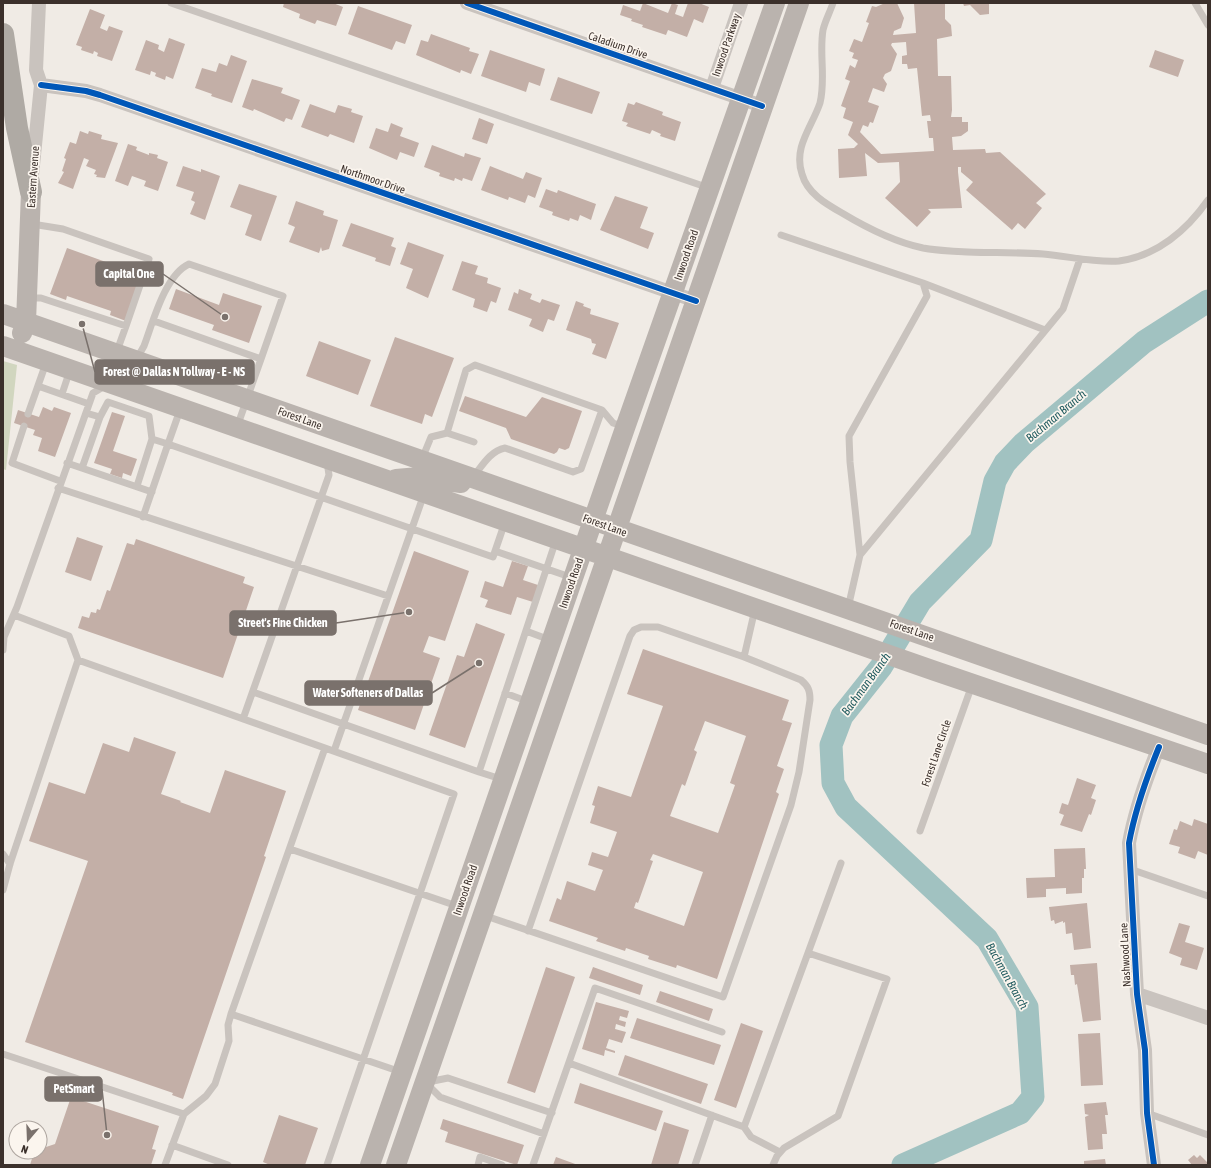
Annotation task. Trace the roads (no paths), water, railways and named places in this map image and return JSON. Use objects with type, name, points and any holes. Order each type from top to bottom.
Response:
[{"type":"highway","points":[[3,34],[17,128],[31,192]]},
{"type":"main road","name":"Inwood Road","points":[[370,1165],[625,428],[775,3]]},
{"type":"main road","points":[[396,1165],[608,556],[762,106],[799,3]]},
{"type":"main road","name":"Eastern Avenue","points":[[10,348],[26,322],[31,192]]},
{"type":"main road","name":"Forest Lane","points":[[3,314],[617,529],[944,641],[1208,735]]},
{"type":"main road","points":[[10,348],[935,671],[1208,764]]},
{"type":"main road","points":[[326,458],[336,430]]},
{"type":"main road","points":[[388,480],[419,477],[461,483],[472,478]]},
{"type":"main road","points":[[530,703],[554,711]]},
{"type":"main road","points":[[1151,715],[1158,728],[1159,747]]},
{"type":"main road","points":[[1159,747],[1170,740],[1183,737],[1208,745]]},
{"type":"main road","points":[[460,907],[483,915]]},
{"type":"main road","points":[[402,1073],[425,1082]]},
{"type":"street","name":"Eastern Avenue","points":[[31,192],[41,85],[36,70],[39,3]]},
{"type":"street","name":"Caladium Drive","points":[[467,3],[762,106]]},
{"type":"street","name":"Inwood Parkway","points":[[712,88],[741,3]]},
{"type":"street","name":"Northmoor Drive","points":[[41,85],[86,91],[100,95],[696,301]]},
{"type":"street","name":"Nashwood Lane","points":[[1154,1165],[1147,1113],[1145,1050],[1137,994],[1129,843],[1133,821],[1144,783],[1159,747]]},
{"type":"street","points":[[1137,994],[1208,1018]]},
{"type":"lane","points":[[171,3],[710,188]]},
{"type":"lane","points":[[832,3],[823,30],[822,86],[820,103],[804,136],[799,158],[802,175],[810,190],[827,205],[844,215],[903,243],[942,250],[1044,254],[1080,259],[1119,261],[1146,253],[1174,238],[1197,216],[1208,200]]},
{"type":"lane","points":[[1195,3],[1208,25]]},
{"type":"lane","points":[[3,650],[4,638],[14,615],[93,393],[110,383],[124,356],[126,326],[149,259],[63,229],[30,223]]},
{"type":"lane","points":[[781,235],[923,283],[1045,330]]},
{"type":"lane","points":[[860,555],[1063,309],[1080,259]]},
{"type":"lane","points":[[124,356],[140,353],[168,287],[181,267],[189,264],[283,296],[237,427]]},
{"type":"lane","points":[[848,608],[860,555],[850,462],[849,436],[927,296],[923,283]]},
{"type":"lane","points":[[27,298],[41,298],[126,326]]},
{"type":"lane","points":[[154,321],[261,359]]},
{"type":"lane","points":[[28,414],[47,361]]},
{"type":"lane","points":[[447,433],[466,370],[475,364],[602,410],[612,423],[625,428]]},
{"type":"lane","points":[[62,394],[70,369]]},
{"type":"lane","points":[[38,386],[89,404]]},
{"type":"lane","points":[[82,468],[100,417],[108,402],[149,416],[152,439],[137,486]]},
{"type":"lane","points":[[143,517],[181,408]]},
{"type":"lane","points":[[472,478],[491,454],[498,449],[505,448],[573,472],[581,469],[602,410]]},
{"type":"lane","points":[[86,413],[100,417]]},
{"type":"lane","points":[[24,426],[12,463],[59,485],[143,517],[388,596]]},
{"type":"lane","points":[[421,460],[431,437],[447,433],[474,442]]},
{"type":"lane","points":[[152,439],[493,557],[506,521]]},
{"type":"lane","points":[[243,719],[329,475],[326,458]]},
{"type":"lane","points":[[67,463],[152,492]]},
{"type":"lane","points":[[334,751],[424,493]]},
{"type":"lane","points":[[479,772],[557,538]]},
{"type":"lane","points":[[495,551],[573,578]]},
{"type":"lane","points":[[744,656],[755,608]]},
{"type":"lane","points":[[3,890],[10,864],[78,660],[69,636],[14,615]]},
{"type":"lane","points":[[483,915],[528,931],[723,997],[795,792],[810,700],[810,691],[807,685],[801,680],[744,656],[658,627],[641,627],[634,630],[630,636],[528,931]]},
{"type":"lane","points":[[526,631],[552,640]]},
{"type":"lane","points":[[78,660],[454,794],[327,1165]]},
{"type":"lane","name":"Forest Lane Circle","points":[[920,831],[973,683]]},
{"type":"lane","points":[[253,692],[504,780]]},
{"type":"lane","points":[[505,693],[530,703]]},
{"type":"lane","points":[[164,1165],[184,1114],[206,1096],[215,1084],[229,1041],[228,1025],[325,748]]},
{"type":"lane","points":[[290,849],[460,907]]},
{"type":"lane","points":[[3,854],[10,864]]},
{"type":"lane","points":[[744,1127],[841,864]]},
{"type":"lane","points":[[1130,869],[1208,896]]},
{"type":"lane","points":[[773,1165],[780,1152],[838,1116],[887,979],[808,953]]},
{"type":"lane","points":[[533,1165],[596,988],[722,1032]]},
{"type":"lane","points":[[232,1014],[402,1073]]},
{"type":"lane","points":[[3,1054],[184,1114]]},
{"type":"lane","points":[[569,1063],[744,1127],[751,1137],[780,1152]]},
{"type":"lane","points":[[425,1082],[448,1078],[552,1113]]},
{"type":"lane","points":[[425,1082],[440,1097],[544,1134]]},
{"type":"lane","points":[[1147,1113],[1208,1135]]},
{"type":"lane","points":[[695,1165],[712,1115]]},
{"type":"lane","points":[[172,1145],[228,1165]]},
{"type":"lane","points":[[478,1165],[480,1158],[502,1165]]},
{"type":"waterway","name":"Bachman Branch","points":[[903,1165],[1020,1113],[1033,1097],[1027,1007],[987,939],[846,807],[833,783],[831,745],[842,716],[881,667],[920,602],[981,540],[995,481],[1005,463],[1024,443],[1144,342],[1208,301]]},
{"type":"place","name":"Capital One","points":[[225,317]]},
{"type":"place","name":"Forest @ Dallas N Tollway - E - NS","points":[[82,324]]},
{"type":"place","name":"Street's Fine Chicken","points":[[409,612]]},
{"type":"place","name":"Water Softeners of Dallas","points":[[479,663]]},
{"type":"place","name":"PetSmart","points":[[107,1135]]}]
